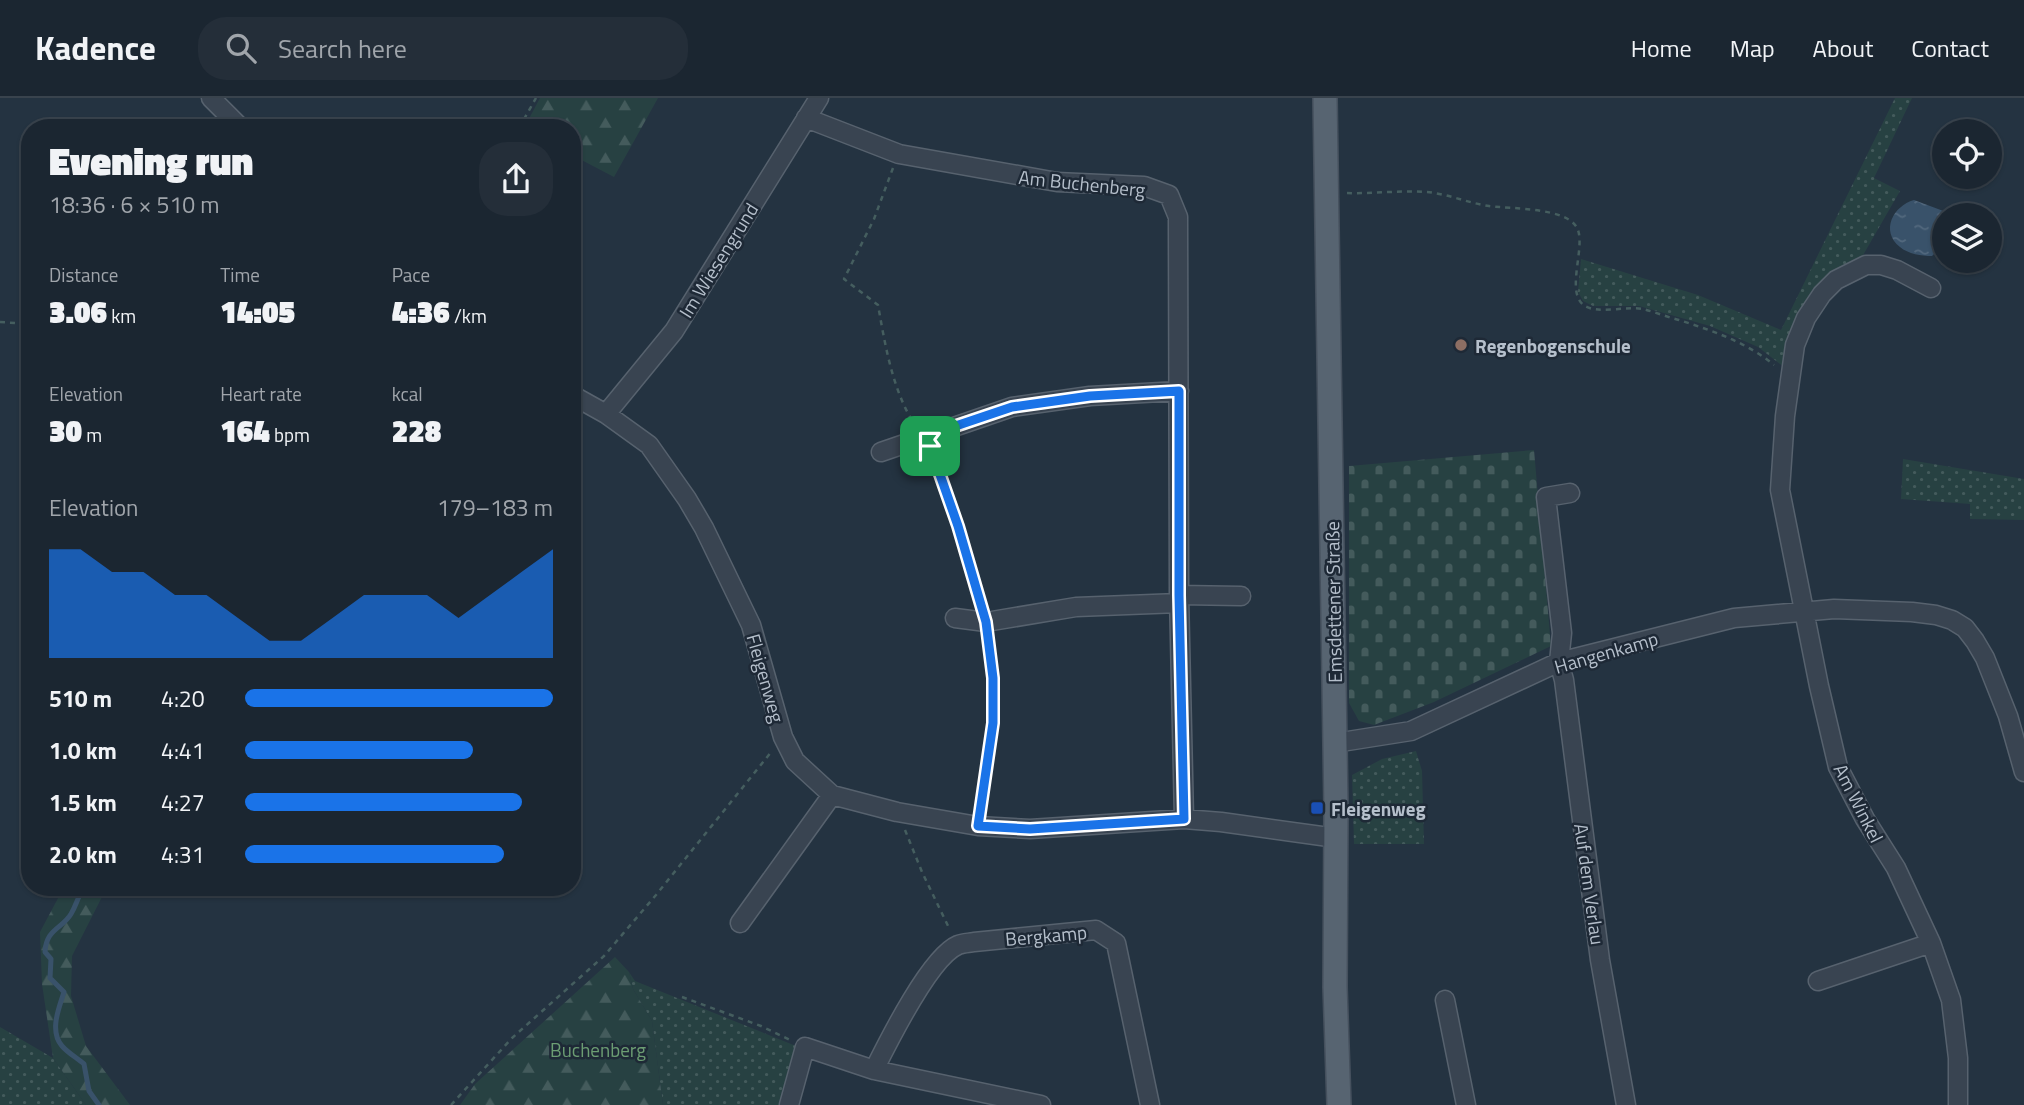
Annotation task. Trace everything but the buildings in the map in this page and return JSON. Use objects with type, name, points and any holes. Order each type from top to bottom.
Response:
[{"type":"main road","name":"Emsdettener Straße","points":[[1325,98],[1335,743],[1335,988],[1339,1105]]},
{"type":"street","points":[[211,98],[233,119]]},
{"type":"street","name":"Im Wiesengrund","points":[[606,414],[674,331],[819,98]]},
{"type":"street","name":"Am Buchenberg","points":[[806,118],[899,154],[1057,182],[1144,186],[1169,195],[1178,217],[1179,599],[1184,819]]},
{"type":"street","points":[[1805,612],[1780,490],[1789,379],[1796,345],[1806,318],[1822,294],[1836,280],[1866,265],[1881,265],[1897,270],[1931,288]]},
{"type":"street","points":[[881,452],[1012,407],[1090,396],[1179,391]]},
{"type":"street","name":"Fleigenweg","points":[[581,400],[606,414],[649,445],[688,499],[751,625],[783,737],[795,761],[832,795],[897,812],[978,826],[1030,829],[1184,819],[1336,838]]},
{"type":"street","name":"Auf dem Verlau","points":[[1570,493],[1546,497],[1562,633],[1559,662],[1564,680],[1600,960],[1626,1105]]},
{"type":"street","points":[[955,618],[986,622],[1076,607],[1241,596]]},
{"type":"street","name":"Hangenkamp","points":[[1335,743],[1411,731],[1559,662],[1734,618],[1834,609],[1912,612],[1944,618],[1965,628],[1975,641],[1985,658],[2008,716],[2024,772]]},
{"type":"street","name":"Am Winkel","points":[[1805,612],[1838,767],[1895,868],[1931,943],[1951,1000],[1958,1058],[1958,1105]]},
{"type":"street","points":[[740,923],[832,795]]},
{"type":"street","name":"Bergkamp","points":[[958,945],[1096,930],[1116,943],[1150,1105]]},
{"type":"street","points":[[1818,981],[1931,943]]},
{"type":"street","points":[[874,1070],[919,988],[944,956],[958,945]]},
{"type":"street","points":[[1445,1000],[1466,1105]]},
{"type":"street","points":[[789,1105],[805,1047],[874,1070],[1041,1105]]},
{"type":"path","points":[[524,119],[536,98]]},
{"type":"path","points":[[899,154],[874,219],[844,279],[878,304],[887,354],[906,411],[930,446],[958,526],[986,622],[993,678],[993,723],[978,826]]},
{"type":"path","points":[[1326,192],[1425,192],[1490,206],[1548,213],[1573,221],[1580,239],[1577,299],[1584,306],[1593,309],[1642,309],[1717,332],[1764,356],[1789,379]]},
{"type":"path","points":[[0,323],[21,324]]},
{"type":"path","points":[[451,1105],[512,1038],[604,956],[664,886],[783,737]]},
{"type":"path","points":[[897,812],[922,872],[958,945]]},
{"type":"path","points":[[682,997],[761,1026],[805,1047]]},
{"type":"green space","points":[[540,98],[658,98],[614,177],[581,160],[581,119],[529,119]]},
{"type":"green space","points":[[1895,98],[1912,98],[1874,178],[1900,191],[1862,257],[1819,285],[1784,367],[1758,347],[1710,326],[1639,306],[1593,306],[1583,301],[1578,292],[1581,259],[1698,295],[1781,330]]},
{"type":"green space","points":[[1534,450],[1551,646],[1434,702],[1374,725],[1359,721],[1349,703],[1349,466]]},
{"type":"green space","points":[[1903,459],[2024,479],[2024,520],[1970,519],[1970,504],[1901,499]]},
{"type":"green space","points":[[1416,751],[1422,771],[1424,844],[1354,844],[1352,775],[1382,759]]},
{"type":"green space","points":[[59,896],[102,896],[72,956],[71,996],[86,1046],[130,1105],[86,1105],[53,1058],[42,984],[40,932]]},
{"type":"green space","name":"Buchenberg","points":[[615,957],[629,972],[633,989],[652,1021],[663,1105],[460,1105],[475,1084]]},
{"type":"green space","points":[[629,972],[635,981],[796,1046],[781,1105],[663,1105],[652,1021],[633,989]]},
{"type":"green space","points":[[0,1027],[53,1058],[86,1105],[0,1105]]},
{"type":"water","points":[[1914,200],[1932,207],[1932,256],[1915,254],[1894,241],[1890,227],[1892,220],[1895,213]]},
{"type":"waterway","points":[[79,896],[71,914],[48,938],[45,952],[51,959],[50,978],[64,992],[56,1019],[58,1040],[64,1049],[84,1064],[89,1091],[99,1105]]},
{"type":"place","name":"Regenbogenschule","points":[[1461,345]]},
{"type":"place","name":"Fleigenweg","points":[[1317,808]]},
{"type":"route","points":[[1179,391],[1179,595],[1184,819],[1030,829],[978,826],[993,723],[993,678],[986,622],[958,526],[930,446],[923,437],[1012,407],[1090,396],[1179,391]]}]
